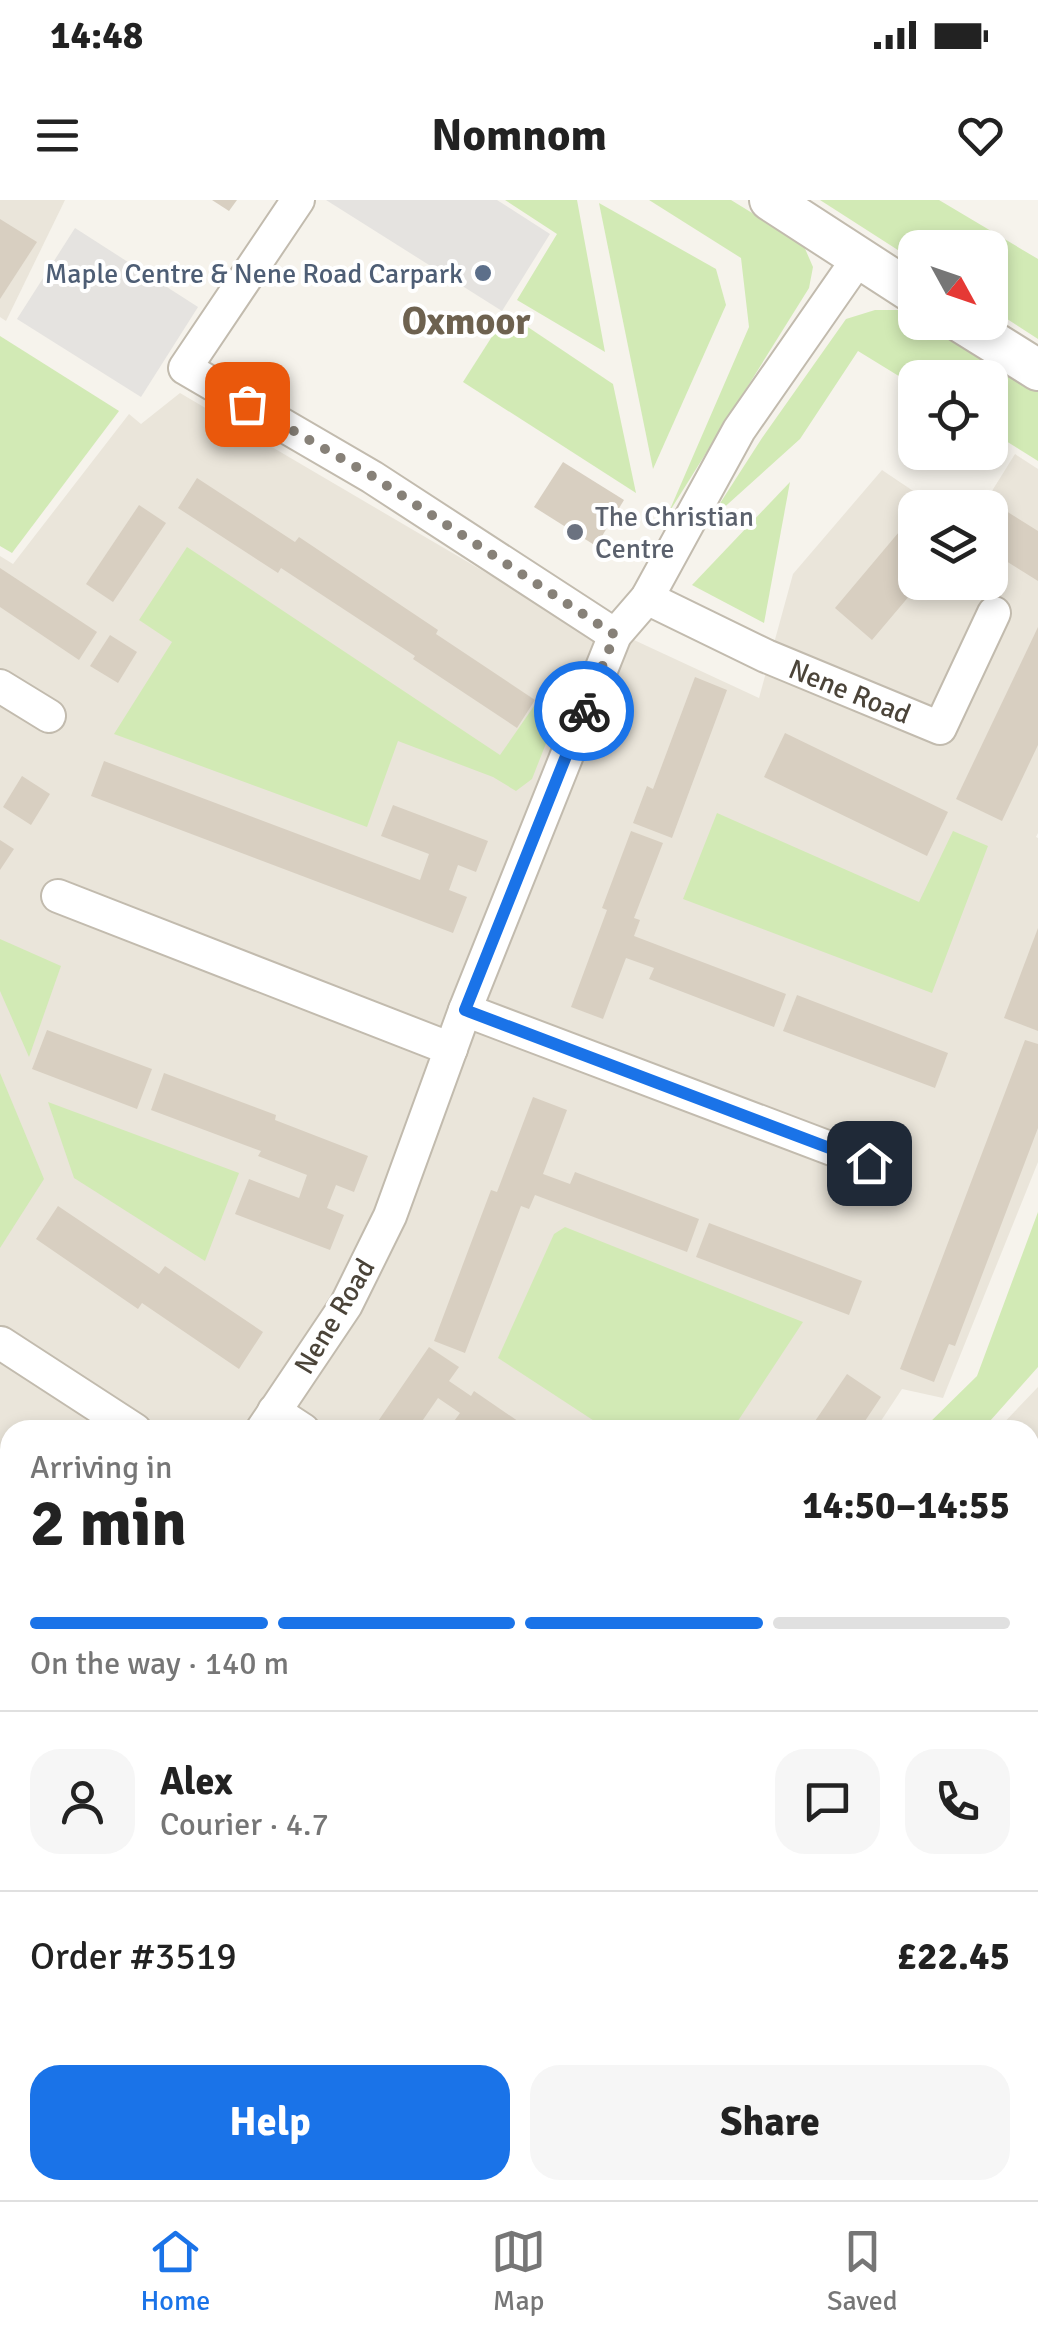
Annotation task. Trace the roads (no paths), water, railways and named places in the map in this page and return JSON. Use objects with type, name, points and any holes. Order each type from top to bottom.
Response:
[{"type":"street","points":[[298,200],[185,368],[372,476],[615,635]]},
{"type":"street","points":[[770,200],[898,284]]},
{"type":"street","name":"Nene Road","points":[[269,1420],[346,1305],[390,1216],[465,1010],[615,635],[648,598],[739,430],[858,259]]},
{"type":"street","points":[[990,340],[1038,370]]},
{"type":"street","name":"Nene Road","points":[[648,598],[766,656],[940,728],[994,613]]},
{"type":"street","points":[[0,686],[48,716]]},
{"type":"street","points":[[58,896],[452,1049]]},
{"type":"street","points":[[465,1010],[869,1163]]},
{"type":"street","points":[[2,1343],[120,1420]]},
{"type":"place","name":"Maple Centre & Nene Road Carpark","points":[[483,273]]},
{"type":"place","name":"The Christian Centre","points":[[575,532]]},
{"type":"district","name":"Oxmoor","points":[[466,321]]}]
